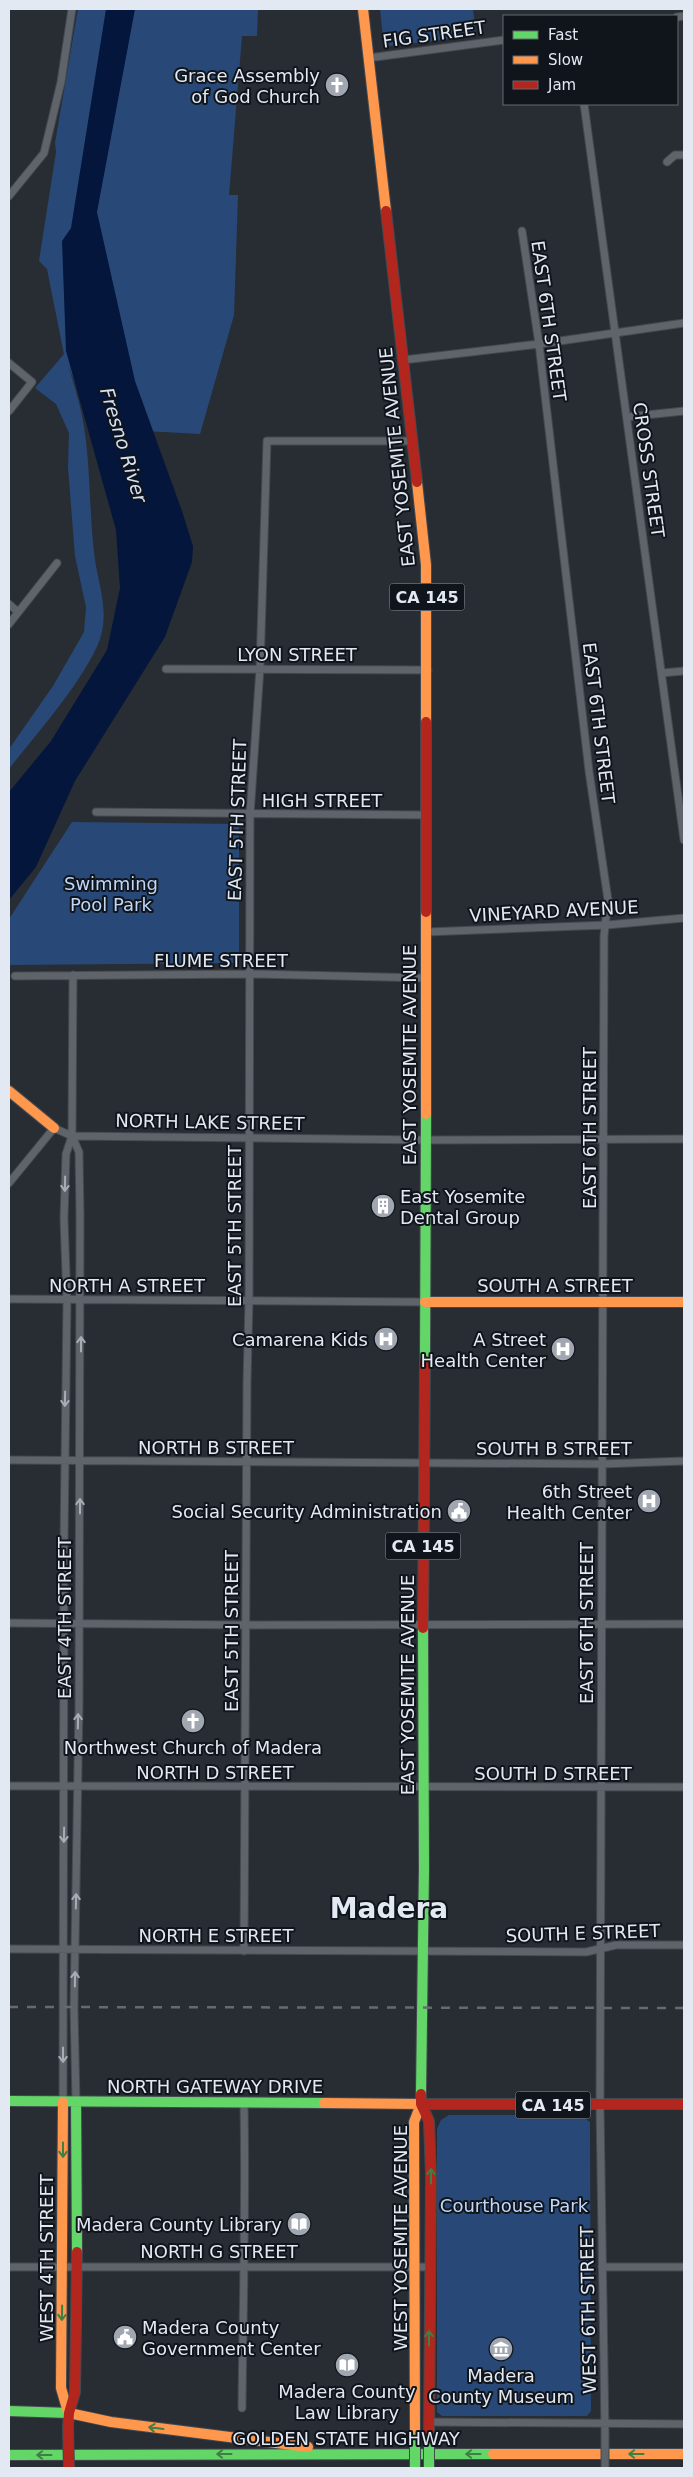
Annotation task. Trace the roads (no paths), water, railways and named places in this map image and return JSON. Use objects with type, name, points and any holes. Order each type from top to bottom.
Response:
[{"type":"main road","name":"EAST YOSEMITE AVENUE","points":[[363,9],[426,565],[428,670],[422,1788],[424,1868],[421,2104]]},
{"type":"main road","name":"NORTH LAKE STREET","points":[[9,1091],[54,1128]]},
{"type":"main road","name":"SOUTH A STREET","points":[[425,1302],[684,1302]]},
{"type":"main road","name":"NORTH GATEWAY DRIVE","points":[[9,2102],[421,2104]]},
{"type":"main road","name":"WEST 4TH STREET","points":[[63,2102],[61,2388],[69,2413]]},
{"type":"main road","name":"WEST 4TH STREET","points":[[69,2468],[69,2413],[75,2392],[78,2192],[76,2102]]},
{"type":"main road","name":"CA 145","points":[[421,2104],[600,2106],[684,2104]]},
{"type":"main road","name":"WEST YOSEMITE AVENUE","points":[[415,2468],[416,2266],[414,2122],[421,2104]]},
{"type":"main road","name":"WEST YOSEMITE AVENUE","points":[[421,2104],[429,2121],[429,2468]]},
{"type":"main road","points":[[9,2411],[69,2413],[111,2422],[360,2453]]},
{"type":"main road","points":[[415,2422],[430,2422]]},
{"type":"main road","name":"GOLDEN STATE HIGHWAY","points":[[9,2455],[684,2454]]},
{"type":"street","points":[[9,196],[44,153],[60,82],[72,9]]},
{"type":"street","name":"FIG STREET","points":[[368,58],[503,40]]},
{"type":"street","name":"CROSS STREET","points":[[584,105],[684,840]]},
{"type":"street","points":[[668,162],[675,155],[684,155]]},
{"type":"street","name":"EAST 6TH STREET","points":[[522,231],[538,344],[589,771],[608,900],[607,925],[604,936],[601,2031]]},
{"type":"street","points":[[403,360],[538,344],[684,323]]},
{"type":"street","points":[[9,363],[32,382],[9,411]]},
{"type":"street","points":[[627,417],[684,411]]},
{"type":"street","name":"EAST 5TH STREET","points":[[244,1951],[249,1300],[250,814],[260,668],[267,441],[413,441]]},
{"type":"street","points":[[9,624],[57,563]]},
{"type":"street","points":[[9,604],[18,612]]},
{"type":"street","name":"LYON STREET","points":[[166,669],[428,670]]},
{"type":"street","points":[[662,673],[684,671]]},
{"type":"street","name":"HIGH STREET","points":[[96,812],[427,815]]},
{"type":"street","name":"VINEYARD AVENUE","points":[[426,932],[607,925],[684,918]]},
{"type":"street","name":"FLUME STREET","points":[[15,976],[250,974],[426,978]]},
{"type":"street","name":"EAST 4TH STREET","points":[[63,2102],[65,1786],[64,1461],[67,1300],[64,1219],[66,1154],[72,1136],[73,975]]},
{"type":"street","points":[[9,1183],[54,1128]]},
{"type":"street","name":"NORTH LAKE STREET","points":[[54,1128],[72,1136],[425,1140],[684,1138]]},
{"type":"street","name":"EAST 4TH STREET","points":[[72,1136],[79,1152],[80,1300],[76,2102]]},
{"type":"street","name":"NORTH A STREET","points":[[9,1299],[425,1302]]},
{"type":"street","name":"NORTH B STREET","points":[[9,1460],[424,1463]]},
{"type":"street","name":"SOUTH B STREET","points":[[424,1463],[602,1464],[684,1461]]},
{"type":"street","points":[[9,1623],[246,1626],[684,1624]]},
{"type":"street","name":"NORTH D STREET","points":[[9,1786],[422,1788]]},
{"type":"street","name":"SOUTH D STREET","points":[[422,1788],[601,1789],[684,1787]]},
{"type":"street","name":"SOUTH E STREET","points":[[423,1952],[586,1952],[616,1945],[684,1945]]},
{"type":"street","name":"NORTH E STREET","points":[[9,1950],[423,1952]]},
{"type":"street","name":"WEST 6TH STREET","points":[[601,2031],[600,2106],[605,2468]]},
{"type":"street","points":[[242,2408],[243,2265],[246,2186],[244,2104]]},
{"type":"street","name":"NORTH G STREET","points":[[9,2267],[429,2266]]},
{"type":"street","points":[[602,2267],[684,2267]]},
{"type":"street","points":[[430,2422],[684,2424]]},
{"type":"water","name":"Fresno River","points":[[106,9],[135,9],[97,212],[135,381],[182,511],[193,546],[192,562],[165,637],[75,781],[36,867],[9,900],[9,792],[51,741],[107,650],[120,588],[116,530],[66,351],[62,241],[71,228]]},
{"type":"railway","points":[[9,2007],[684,2008]]},
{"type":"place","name":"Grace Assembly of God Church","points":[[337,85]]},
{"type":"place","name":"East Yosemite Dental Group","points":[[383,1206]]},
{"type":"place","name":"Camarena Kids","points":[[386,1339]]},
{"type":"place","name":"A Street Health Center","points":[[563,1349]]},
{"type":"place","name":"6th Street Health Center","points":[[649,1501]]},
{"type":"place","name":"Social Security Administration","points":[[459,1511]]},
{"type":"place","name":"Northwest Church of Madera","points":[[193,1721]]},
{"type":"place","name":"Madera County Library","points":[[299,2224]]},
{"type":"place","name":"Madera County Government Center","points":[[125,2337]]},
{"type":"place","name":"Madera County Museum","points":[[501,2349]]},
{"type":"place","name":"Madera County Law Library","points":[[347,2365]]},
{"type":"district","name":"Madera","points":[[389,1908]]},
{"type":"park label","name":"Swimming Pool Park","points":[[111,893]]},
{"type":"park label","name":"Courthouse Park","points":[[514,2205]]}]
